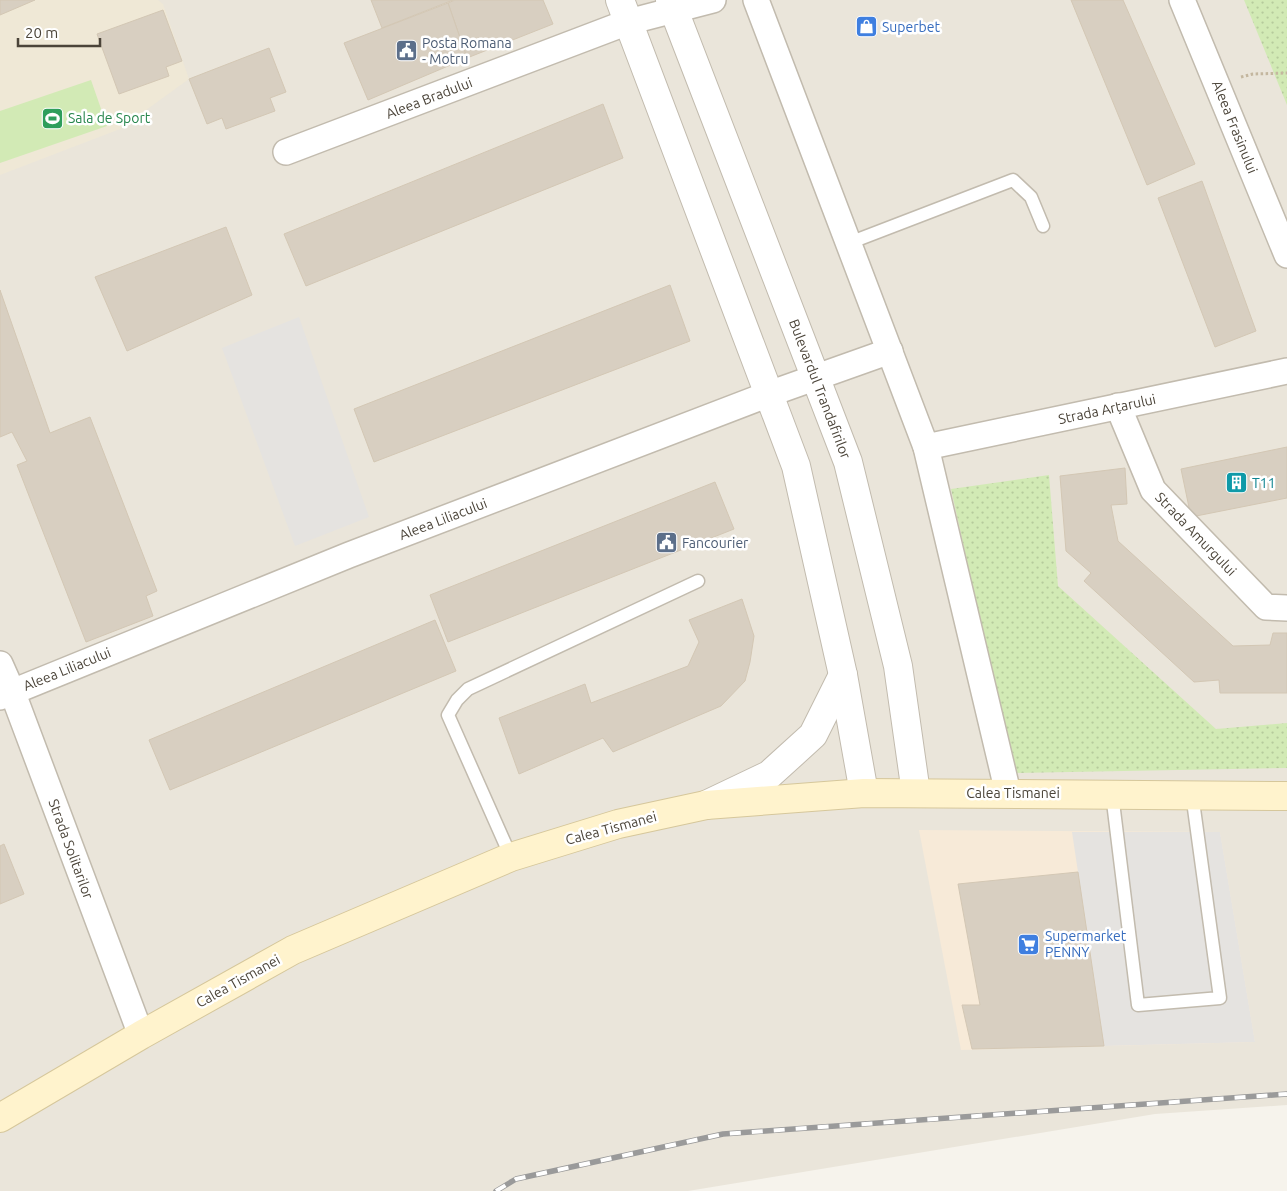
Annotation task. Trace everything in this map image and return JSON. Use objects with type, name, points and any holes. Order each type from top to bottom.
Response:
[{"type":"main road","name":"Calea Tismanei","points":[[0,1118],[141,1035],[293,950],[511,858],[618,824],[706,805],[864,793],[1287,796]]},
{"type":"street","name":"Aleea Bradului","points":[[286,152],[624,11],[713,0]]},
{"type":"street","points":[[756,0],[926,447],[1008,793]]},
{"type":"street","name":"Aleea Frasinului","points":[[1182,0],[1287,255]]},
{"type":"street","name":"Bulevardul Trandafirilor","points":[[672,6],[848,462],[893,646],[916,793]]},
{"type":"street","points":[[624,11],[796,466],[843,675],[864,793]]},
{"type":"street","name":"Aleea Liliacului","points":[[6,694],[348,555],[769,394],[890,351]]},
{"type":"street","name":"Strada Arțarului","points":[[926,447],[1287,371]]},
{"type":"street","name":"Strada Amurgului","points":[[1118,406],[1153,490],[1266,607],[1287,608]]},
{"type":"street","name":"Strada Solitarilor","points":[[0,664],[6,694],[141,1035]]},
{"type":"street","points":[[706,805],[769,775],[813,735],[843,675]]},
{"type":"lane","points":[[848,243],[1013,180],[1031,197],[1044,226]]},
{"type":"lane","points":[[511,858],[448,715],[457,700],[468,688],[698,581]]},
{"type":"lane","points":[[1112,794],[1138,1005],[1220,998],[1192,794]]},
{"type":"path","points":[[1217,83],[1253,74],[1287,74]]},
{"type":"shaded area","points":[[0,0],[1287,0],[1287,1105],[1155,1114],[688,1191],[0,1191]]},
{"type":"shaded area","points":[[0,0],[158,0],[163,4],[189,79],[120,129],[0,175]]},
{"type":"shaded area","points":[[299,317],[369,517],[295,546],[222,348]]},
{"type":"shaded area","points":[[919,830],[1220,832],[1255,1042],[961,1050]]},
{"type":"shaded area","points":[[1072,832],[1220,832],[1255,1042],[1104,1046]]},
{"type":"green space","points":[[1244,0],[1287,0],[1287,105]]},
{"type":"green space","name":"Sala de Sport","points":[[91,80],[107,126],[0,163],[0,111]]},
{"type":"green space","points":[[1049,475],[1058,586],[1216,729],[1287,723],[1287,768],[1014,773],[951,489]]},
{"type":"building","points":[[0,0],[35,0],[0,15]]},
{"type":"building","points":[[371,0],[453,0],[382,28]]},
{"type":"building","points":[[455,0],[543,0],[553,24],[467,58],[448,3]]},
{"type":"building","points":[[1071,0],[1123,0],[1195,164],[1147,185]]},
{"type":"building","name":"Posta Romana - Motru","points":[[448,3],[467,58],[368,100],[344,43]]},
{"type":"building","points":[[163,10],[182,61],[166,67],[169,76],[119,94],[97,34]]},
{"type":"building","points":[[269,48],[286,92],[270,98],[275,111],[226,129],[222,118],[207,124],[189,79]]},
{"type":"building","points":[[603,104],[623,158],[306,286],[284,234]]},
{"type":"building","points":[[1202,181],[1256,331],[1215,347],[1158,198]]},
{"type":"building","points":[[226,227],[252,295],[127,351],[95,277]]},
{"type":"building","points":[[670,285],[690,341],[374,462],[354,409]]},
{"type":"building","points":[[0,290],[50,433],[90,417],[157,591],[146,596],[153,616],[86,642],[17,465],[27,461],[12,432],[0,437]]},
{"type":"building","name":"T11","points":[[1287,447],[1287,498],[1191,517],[1181,469]]},
{"type":"building","points":[[1125,468],[1127,504],[1111,505],[1118,541],[1233,646],[1270,645],[1273,633],[1287,633],[1287,693],[1220,693],[1219,680],[1194,682],[1084,581],[1091,573],[1066,551],[1060,476]]},
{"type":"building","points":[[715,482],[734,529],[448,642],[430,595]]},
{"type":"building","points":[[742,599],[754,636],[750,662],[745,681],[721,706],[613,752],[603,738],[519,774],[499,718],[585,684],[591,703],[688,666],[699,642],[689,620]]},
{"type":"building","points":[[435,620],[456,671],[170,790],[149,740]]},
{"type":"building","points":[[4,844],[24,894],[0,904],[0,846]]},
{"type":"building","name":"Supermarket PENNY","points":[[1078,872],[1104,1046],[972,1049],[962,1005],[980,1005],[958,884]]},
{"type":"railway","points":[[496,1191],[516,1179],[723,1134],[1287,1094]]},
{"type":"place","name":"Superbet","points":[[866,27]]},
{"type":"place","name":"Posta Romana - Motru","points":[[406,51]]},
{"type":"place","name":"Sala de Sport","points":[[52,118]]},
{"type":"place","name":"T11","points":[[1236,483]]},
{"type":"place","name":"Fancourier","points":[[666,543]]},
{"type":"place","name":"Supermarket PENNY","points":[[1029,944]]}]
